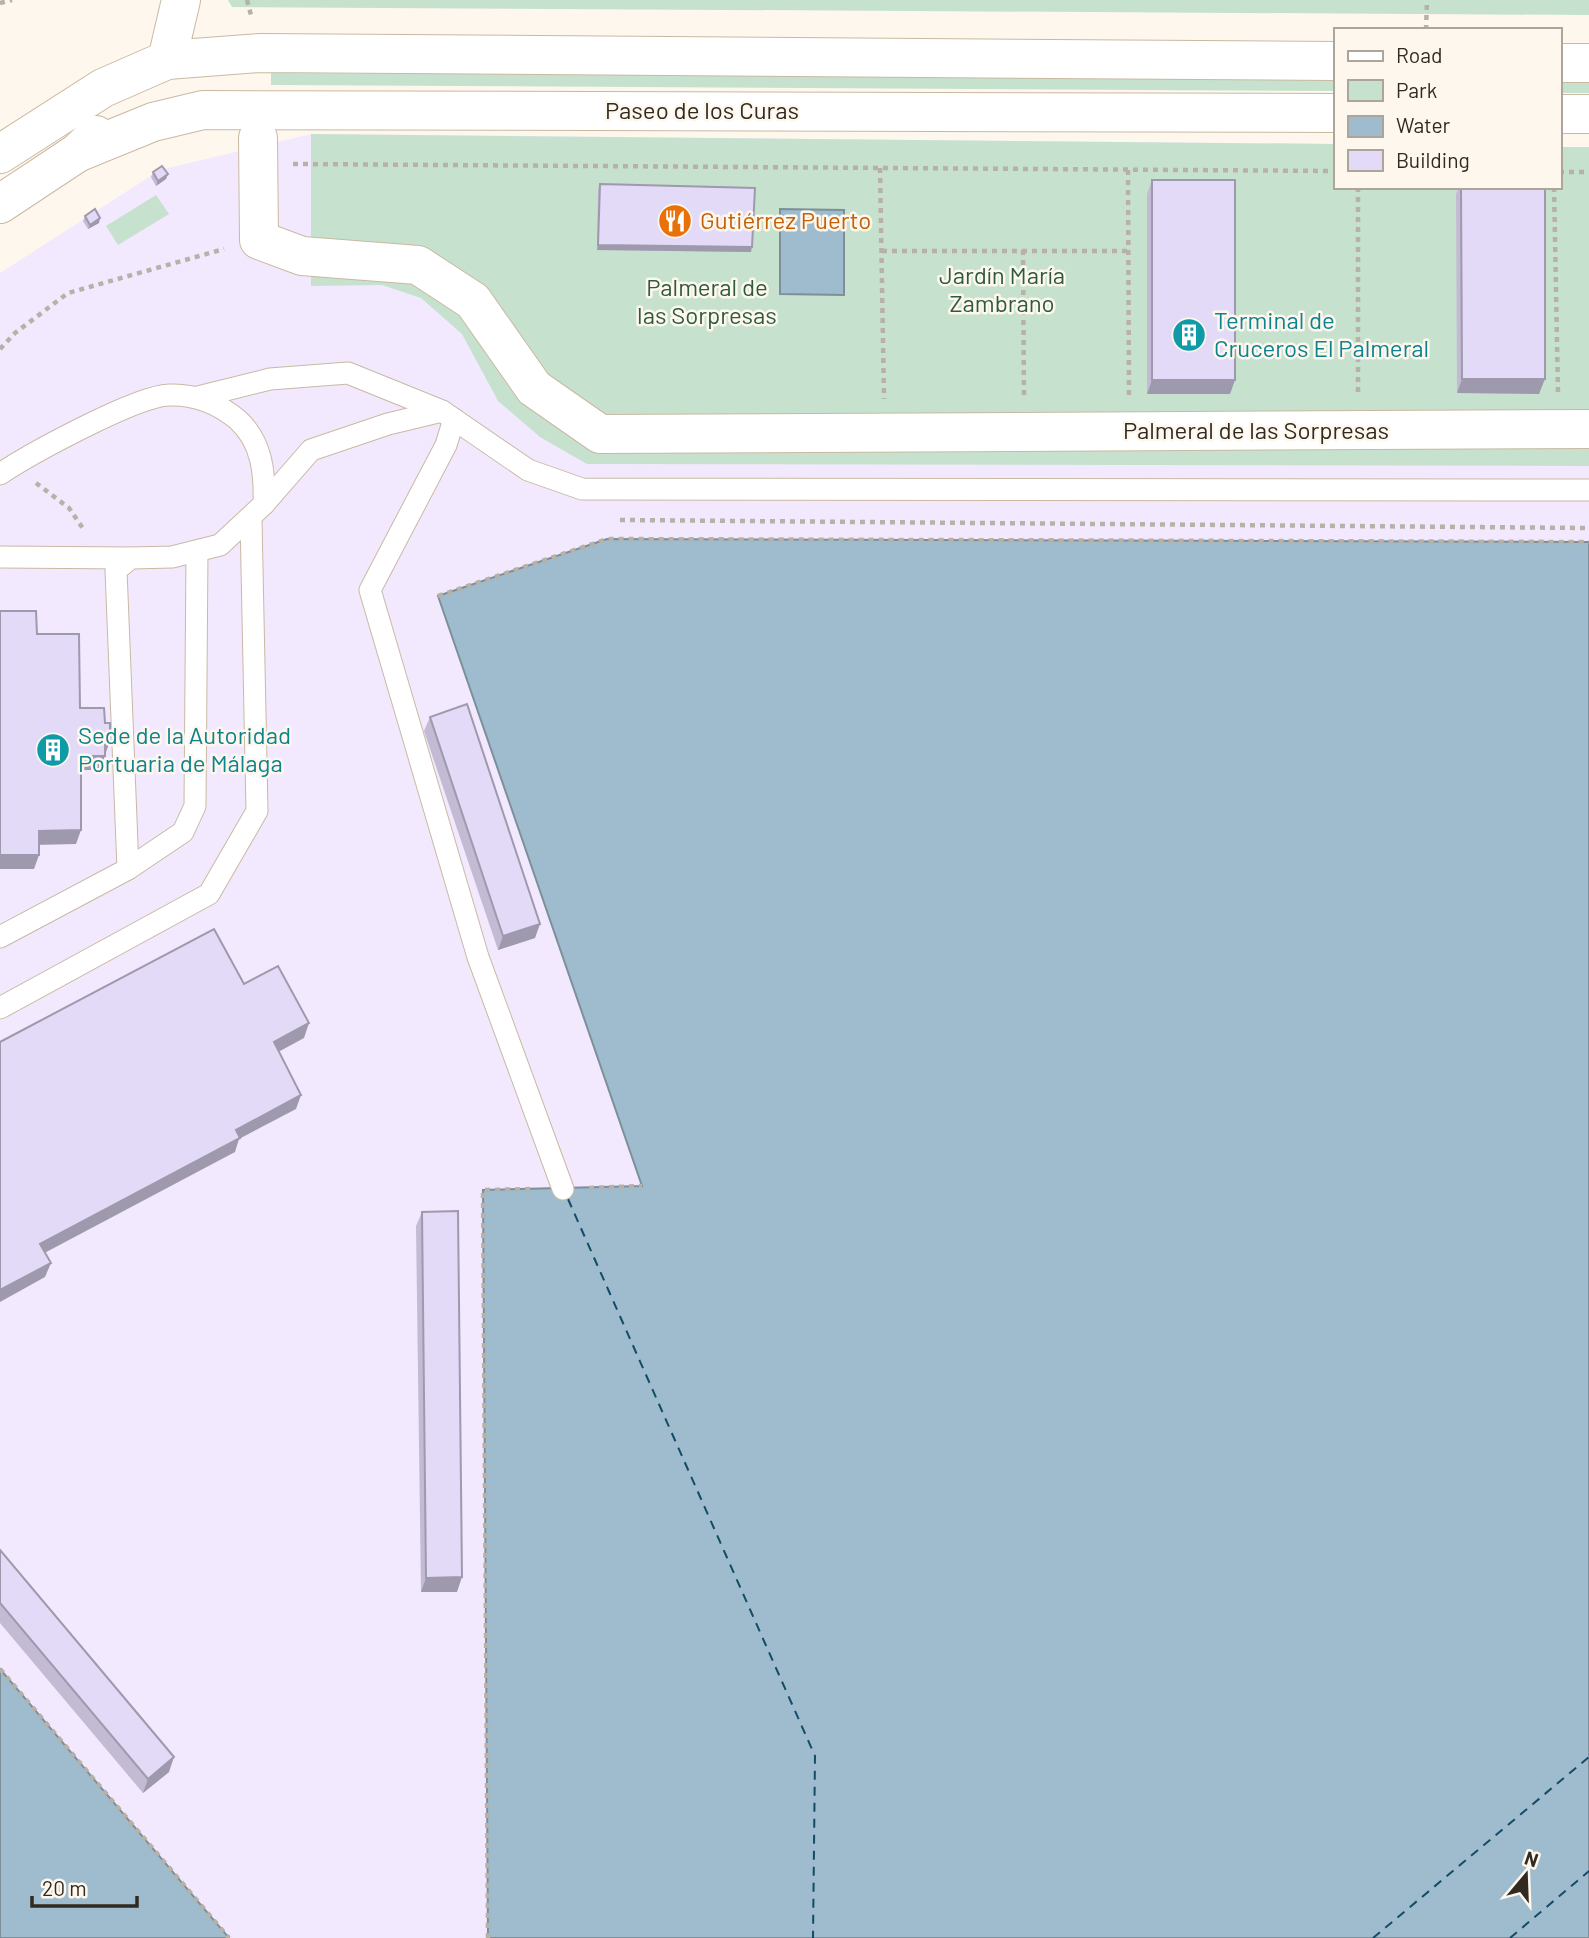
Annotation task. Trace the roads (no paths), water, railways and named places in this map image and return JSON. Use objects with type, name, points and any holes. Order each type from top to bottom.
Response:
[{"type":"main road","points":[[0,204],[77,153],[145,87],[167,60],[181,0]]},
{"type":"main road","points":[[0,154],[103,88],[167,60],[260,53],[1334,61]]},
{"type":"main road","points":[[1561,63],[1589,63]]},
{"type":"main road","name":"Paseo de los Curas","points":[[77,153],[153,121],[203,110],[1334,114]]},
{"type":"main road","points":[[1561,114],[1589,114]]},
{"type":"main road","name":"Palmeral de las Sorpresas","points":[[258,138],[259,240],[302,256],[418,265],[473,301],[534,388],[600,434],[1574,429]]},
{"type":"lane","points":[[0,474],[137,403],[167,395],[198,397],[270,379],[348,373],[448,415],[528,470],[582,489],[1589,490]]},
{"type":"lane","points":[[0,1008],[209,894],[257,811],[257,511],[265,472],[251,435],[224,408],[198,397]]},
{"type":"lane","points":[[0,557],[172,557],[220,545],[257,511],[311,450],[388,424],[448,415]]},
{"type":"lane","points":[[448,415],[446,445],[370,590],[478,957],[563,1189]]},
{"type":"lane","points":[[0,937],[104,884],[183,832],[195,806],[197,552]]},
{"type":"lane","points":[[128,869],[116,570],[131,558]]},
{"type":"water","points":[[780,209],[844,210],[844,295],[780,294]]},
{"type":"water","points":[[607,539],[1589,542],[1589,1938],[488,1938],[483,1190],[642,1186],[438,596]]},
{"type":"water","points":[[0,1669],[229,1938],[0,1938]]},
{"type":"place","name":"Gutiérrez Puerto","points":[[675,221]]},
{"type":"place","name":"Terminal de Cruceros El Palmeral","points":[[1189,335]]},
{"type":"place","name":"Sede de la Autoridad Portuaria de Málaga","points":[[53,750]]},
{"type":"park label","name":"Jardín María Zambrano","points":[[1002,290]]}]
